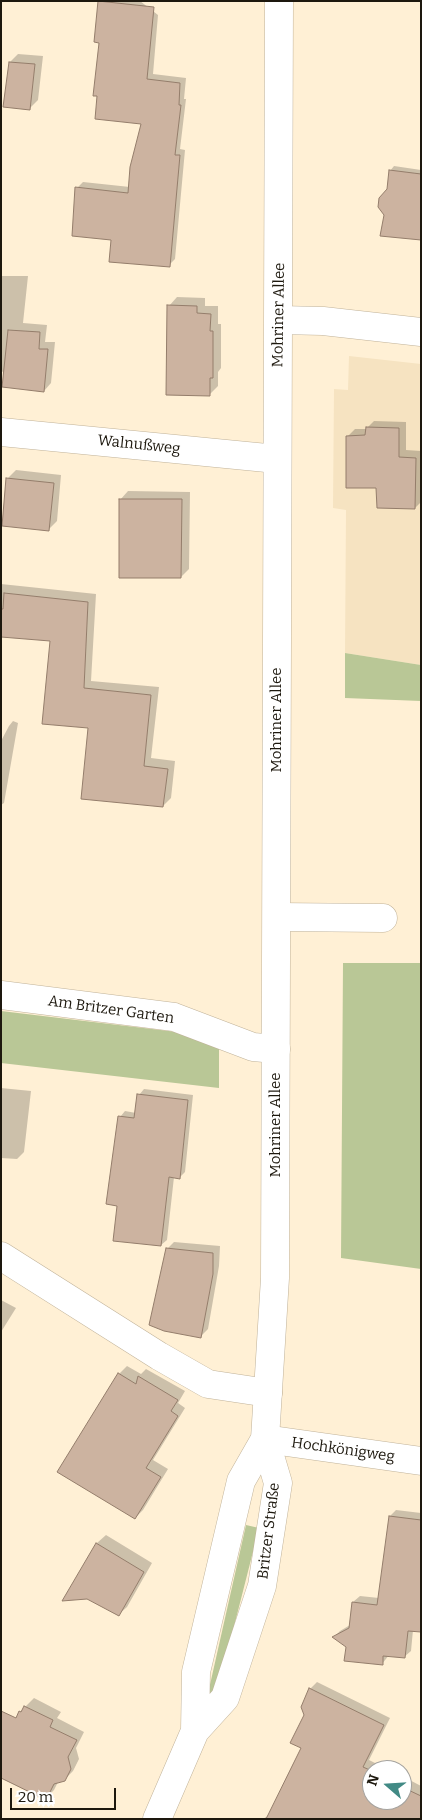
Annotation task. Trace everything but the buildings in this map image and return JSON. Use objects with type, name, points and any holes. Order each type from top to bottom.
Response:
[{"type":"main road","name":"Mohriner Allee","points":[[265,1439],[275,1278],[279,1]]},
{"type":"main road","points":[[279,320],[323,321],[421,332]]},
{"type":"main road","name":"Walnußweg","points":[[1,432],[277,459]]},
{"type":"main road","points":[[277,917],[383,918]]},
{"type":"main road","name":"Am Britzer Garten","points":[[1,995],[174,1018],[253,1047],[276,1049]]},
{"type":"main road","points":[[1,1256],[158,1356],[208,1384],[268,1393]]},
{"type":"main road","name":"Hochkönigweg","points":[[265,1439],[421,1461]]},
{"type":"main road","name":"Britzer Straße","points":[[195,1731],[196,1672],[241,1481],[265,1439]]},
{"type":"main road","name":"Britzer Straße","points":[[157,1819],[195,1731],[226,1698],[262,1586],[278,1483],[265,1439]]},
{"type":"shaded area","points":[[349,356],[421,364],[421,665],[345,653],[346,510],[333,508],[334,389],[348,390]]},
{"type":"green space","points":[[345,653],[421,665],[421,701],[345,698]]},
{"type":"green space","points":[[343,963],[421,963],[421,1269],[341,1258]]},
{"type":"green space","points":[[1,1011],[219,1037],[219,1088],[1,1063]]},
{"type":"green space","points":[[246,1525],[259,1528],[226,1658],[212,1698],[207,1698]]}]
